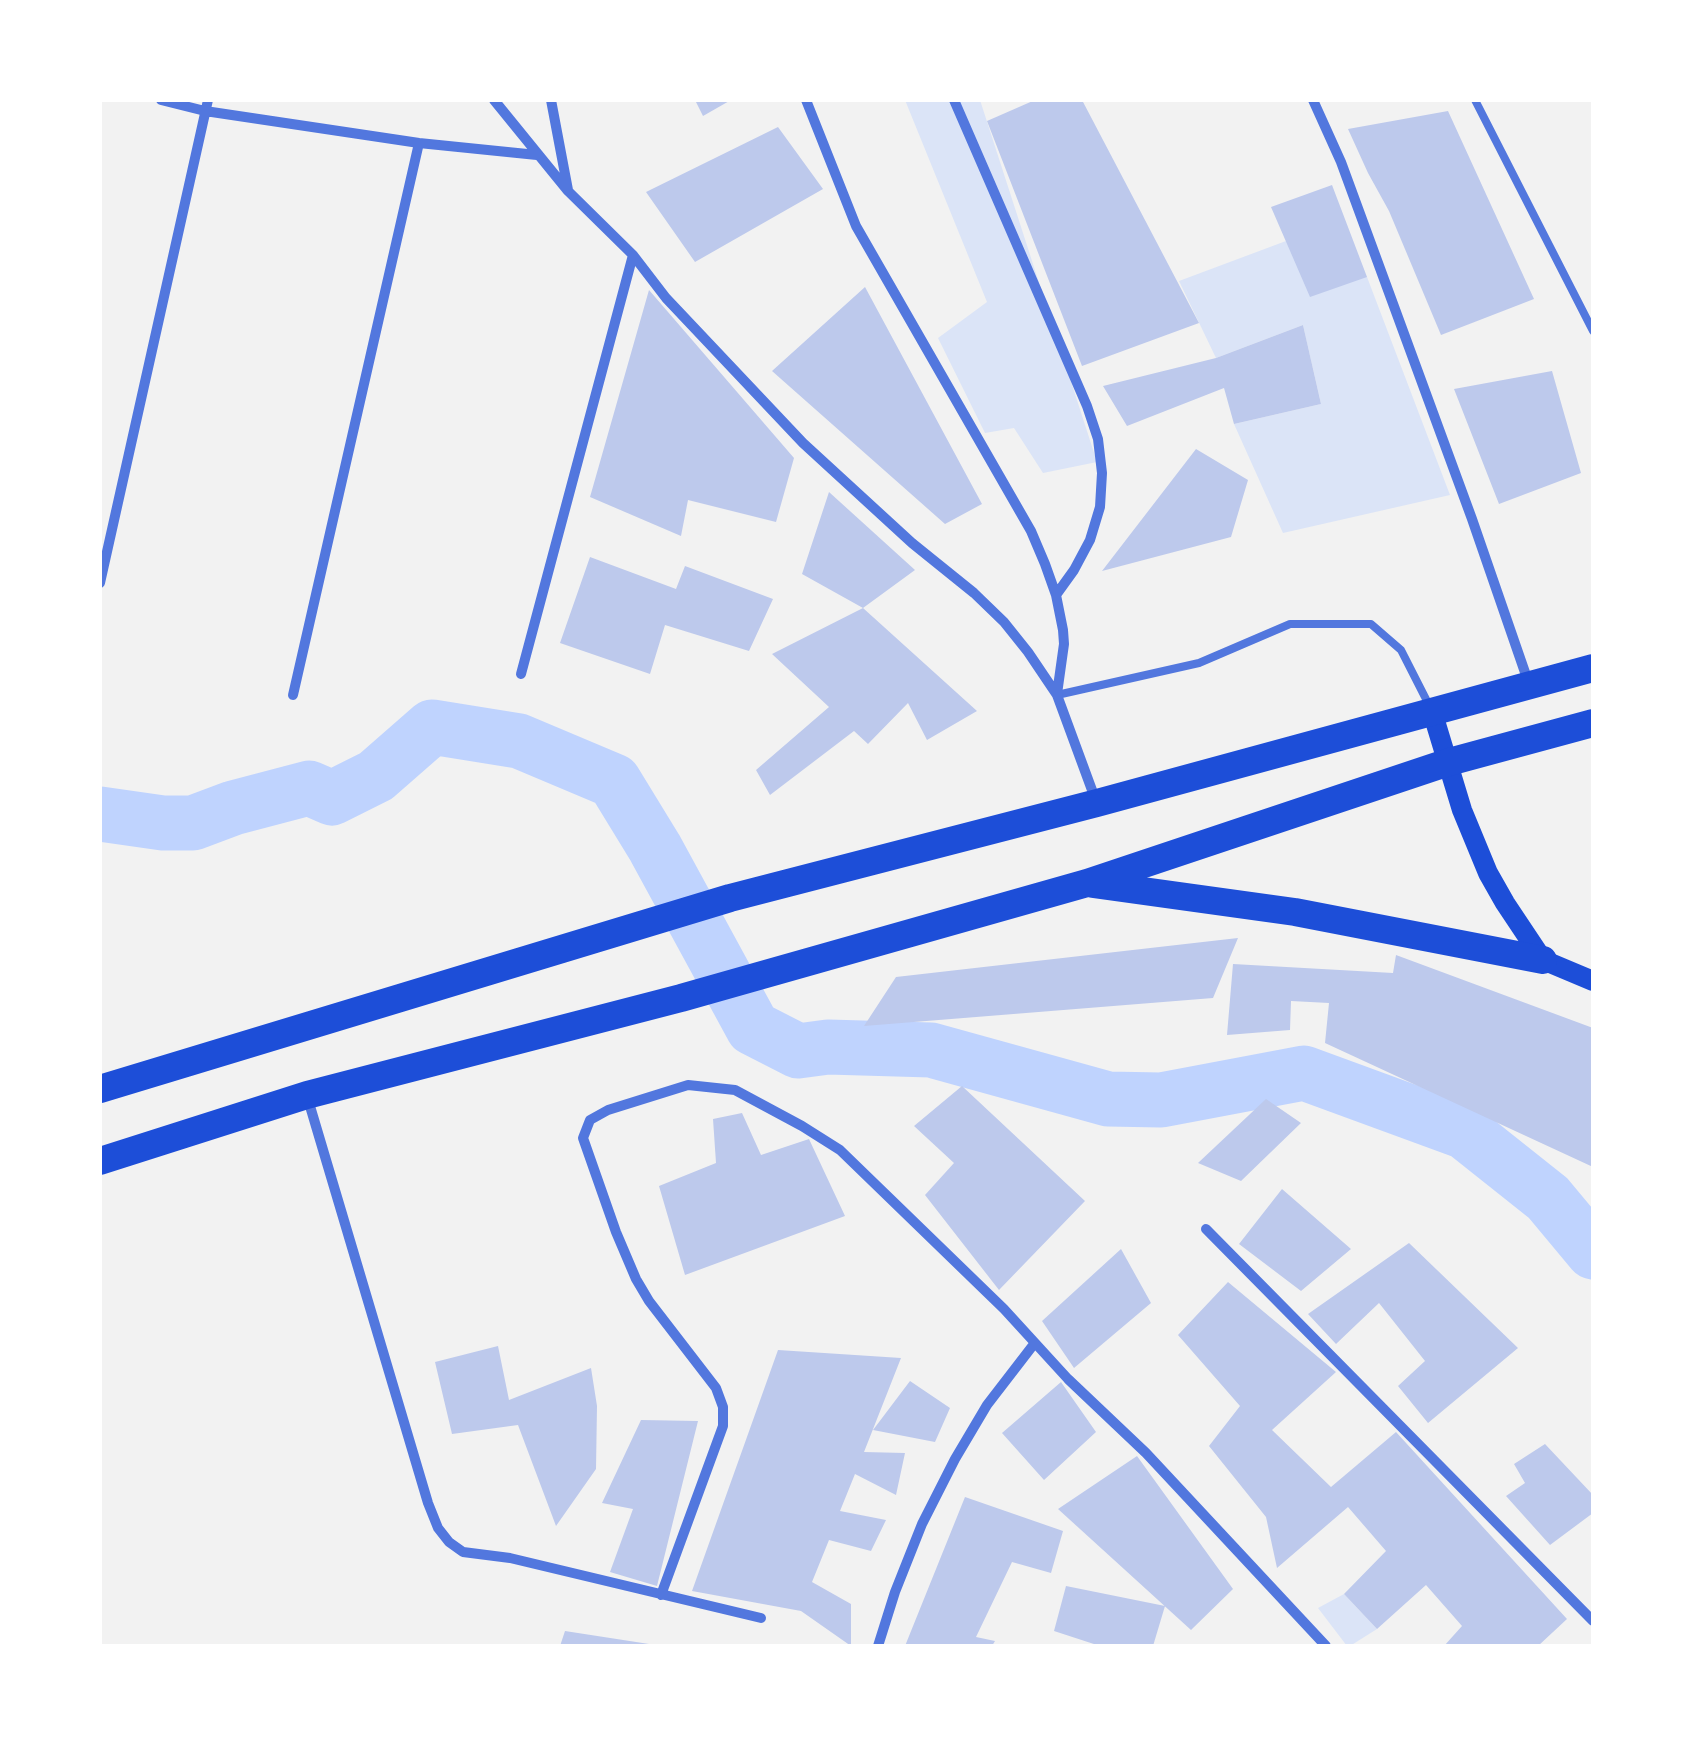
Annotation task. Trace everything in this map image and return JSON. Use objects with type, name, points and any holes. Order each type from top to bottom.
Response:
[{"type":"highway","points":[[100,1088],[730,898],[1593,668]]},
{"type":"highway","points":[[100,1161],[307,1094],[681,998],[1087,883],[1449,762],[1593,722]]},
{"type":"highway","points":[[1087,883],[1295,912],[1543,960]]},
{"type":"main road","points":[[1432,711],[1462,810],[1504,903],[1543,960],[1593,981]]},
{"type":"street","points":[[161,100],[419,142],[538,155]]},
{"type":"street","points":[[494,100],[568,192],[632,255],[666,298],[803,443],[1004,622],[1057,695],[1097,802]]},
{"type":"street","points":[[551,100],[568,192]]},
{"type":"street","points":[[806,100],[856,226],[1031,531],[1056,595],[1064,644],[1057,695]]},
{"type":"street","points":[[954,100],[1098,439],[1100,507],[1090,540],[1056,595]]},
{"type":"street","points":[[1314,100],[1341,162],[1529,685]]},
{"type":"street","points":[[100,583],[206,105]]},
{"type":"street","points":[[293,695],[419,142]]},
{"type":"street","points":[[520,674],[632,255]]},
{"type":"street","points":[[661,1595],[723,1426],[723,1406],[716,1388],[636,1279],[583,1138],[590,1120],[608,1110],[688,1084],[735,1090],[840,1150],[1146,1453],[1326,1646]]},
{"type":"street","points":[[307,1094],[428,1503],[438,1528],[449,1542],[463,1552],[510,1558],[762,1618]]},
{"type":"street","points":[[1206,1229],[1593,1622]]},
{"type":"street","points":[[878,1646],[922,1524],[955,1459],[987,1405],[1034,1344]]},
{"type":"lane","points":[[1475,100],[1593,331]]},
{"type":"lane","points":[[1057,695],[1199,664],[1290,624],[1372,624],[1402,650],[1432,711]]},
{"type":"shaded area","points":[[905,100],[980,100],[1097,462],[1043,473],[1014,428],[985,433],[938,338],[987,302]]},
{"type":"shaded area","points":[[1286,241],[1367,277],[1450,495],[1283,533],[1234,424],[1321,404],[1303,325],[1216,358],[1179,281]]},
{"type":"shaded area","points":[[1344,1594],[1377,1629],[1350,1646],[1318,1608]]},
{"type":"building","points":[[695,100],[731,100],[703,116]]},
{"type":"building","points":[[1035,100],[1082,100],[1199,323],[1082,366],[987,121]]},
{"type":"building","points":[[1448,111],[1534,299],[1441,335],[1389,211],[1348,129]]},
{"type":"building","points":[[778,127],[823,189],[695,262],[646,192]]},
{"type":"building","points":[[1332,185],[1367,277],[1310,297],[1271,207]]},
{"type":"building","points":[[865,287],[982,504],[945,524],[772,371]]},
{"type":"building","points":[[649,290],[794,458],[776,522],[688,500],[681,536],[590,497]]},
{"type":"building","points":[[1303,325],[1321,404],[1234,424],[1224,388],[1127,426],[1103,386],[1216,358]]},
{"type":"building","points":[[1552,371],[1581,473],[1499,504],[1454,389]]},
{"type":"building","points":[[1196,449],[1248,480],[1231,537],[1102,571]]},
{"type":"building","points":[[829,492],[915,570],[863,608],[802,574]]},
{"type":"building","points":[[590,557],[676,589],[685,566],[773,599],[749,651],[665,625],[650,674],[560,643]]},
{"type":"building","points":[[863,608],[977,711],[927,740],[908,703],[868,744],[854,731],[770,795],[756,770],[829,707],[772,654]]},
{"type":"building","points":[[1238,938],[1213,998],[864,1026],[896,977]]},
{"type":"building","points":[[1396,955],[1593,1028],[1593,1167],[1325,1043],[1329,1003],[1291,1001],[1290,1030],[1227,1035],[1233,964],[1393,973]]},
{"type":"building","points":[[962,1086],[1085,1201],[999,1290],[925,1195],[954,1163],[914,1126]]},
{"type":"building","points":[[1266,1099],[1301,1123],[1241,1181],[1198,1163]]},
{"type":"building","points":[[742,1113],[761,1155],[809,1139],[845,1216],[685,1275],[659,1186],[716,1163],[713,1119]]},
{"type":"building","points":[[1282,1189],[1351,1249],[1301,1291],[1239,1244]]},
{"type":"building","points":[[1409,1243],[1518,1348],[1428,1423],[1398,1386],[1425,1361],[1379,1303],[1336,1344],[1308,1314]]},
{"type":"building","points":[[1121,1249],[1151,1303],[1074,1368],[1042,1321]]},
{"type":"building","points":[[1228,1282],[1336,1372],[1272,1430],[1331,1487],[1396,1432],[1567,1619],[1538,1646],[1444,1646],[1462,1626],[1426,1585],[1377,1629],[1344,1594],[1386,1551],[1348,1507],[1277,1568],[1266,1517],[1209,1446],[1240,1406],[1178,1335]]},
{"type":"building","points":[[498,1346],[509,1400],[591,1368],[597,1406],[596,1469],[556,1526],[518,1425],[452,1434],[435,1362]]},
{"type":"building","points":[[778,1350],[901,1358],[864,1452],[905,1453],[896,1495],[855,1474],[840,1511],[886,1520],[871,1551],[829,1540],[812,1582],[851,1604],[851,1646],[801,1611],[692,1591]]},
{"type":"building","points":[[910,1381],[950,1408],[935,1442],[873,1430]]},
{"type":"building","points":[[1061,1382],[1096,1432],[1044,1480],[1002,1433]]},
{"type":"building","points":[[641,1420],[698,1421],[657,1586],[610,1572],[633,1509],[602,1503]]},
{"type":"building","points":[[1545,1444],[1593,1495],[1593,1513],[1550,1545],[1506,1496],[1525,1483],[1514,1464]]},
{"type":"building","points":[[1137,1456],[1233,1589],[1191,1630],[1058,1509]]},
{"type":"building","points":[[965,1497],[1063,1531],[1051,1573],[1012,1562],[976,1637],[995,1641],[992,1646],[905,1646]]},
{"type":"building","points":[[1066,1586],[1165,1606],[1153,1646],[1100,1646],[1054,1631]]},
{"type":"building","points":[[565,1631],[649,1644],[649,1646],[560,1646]]},
{"type":"waterway","points":[[100,814],[193,823],[309,788],[332,798],[376,776],[432,727],[519,741],[614,781],[753,1028],[798,1051],[828,1047],[931,1050],[1108,1099],[1161,1100],[1304,1073],[1465,1132],[1548,1198],[1593,1252]]}]
